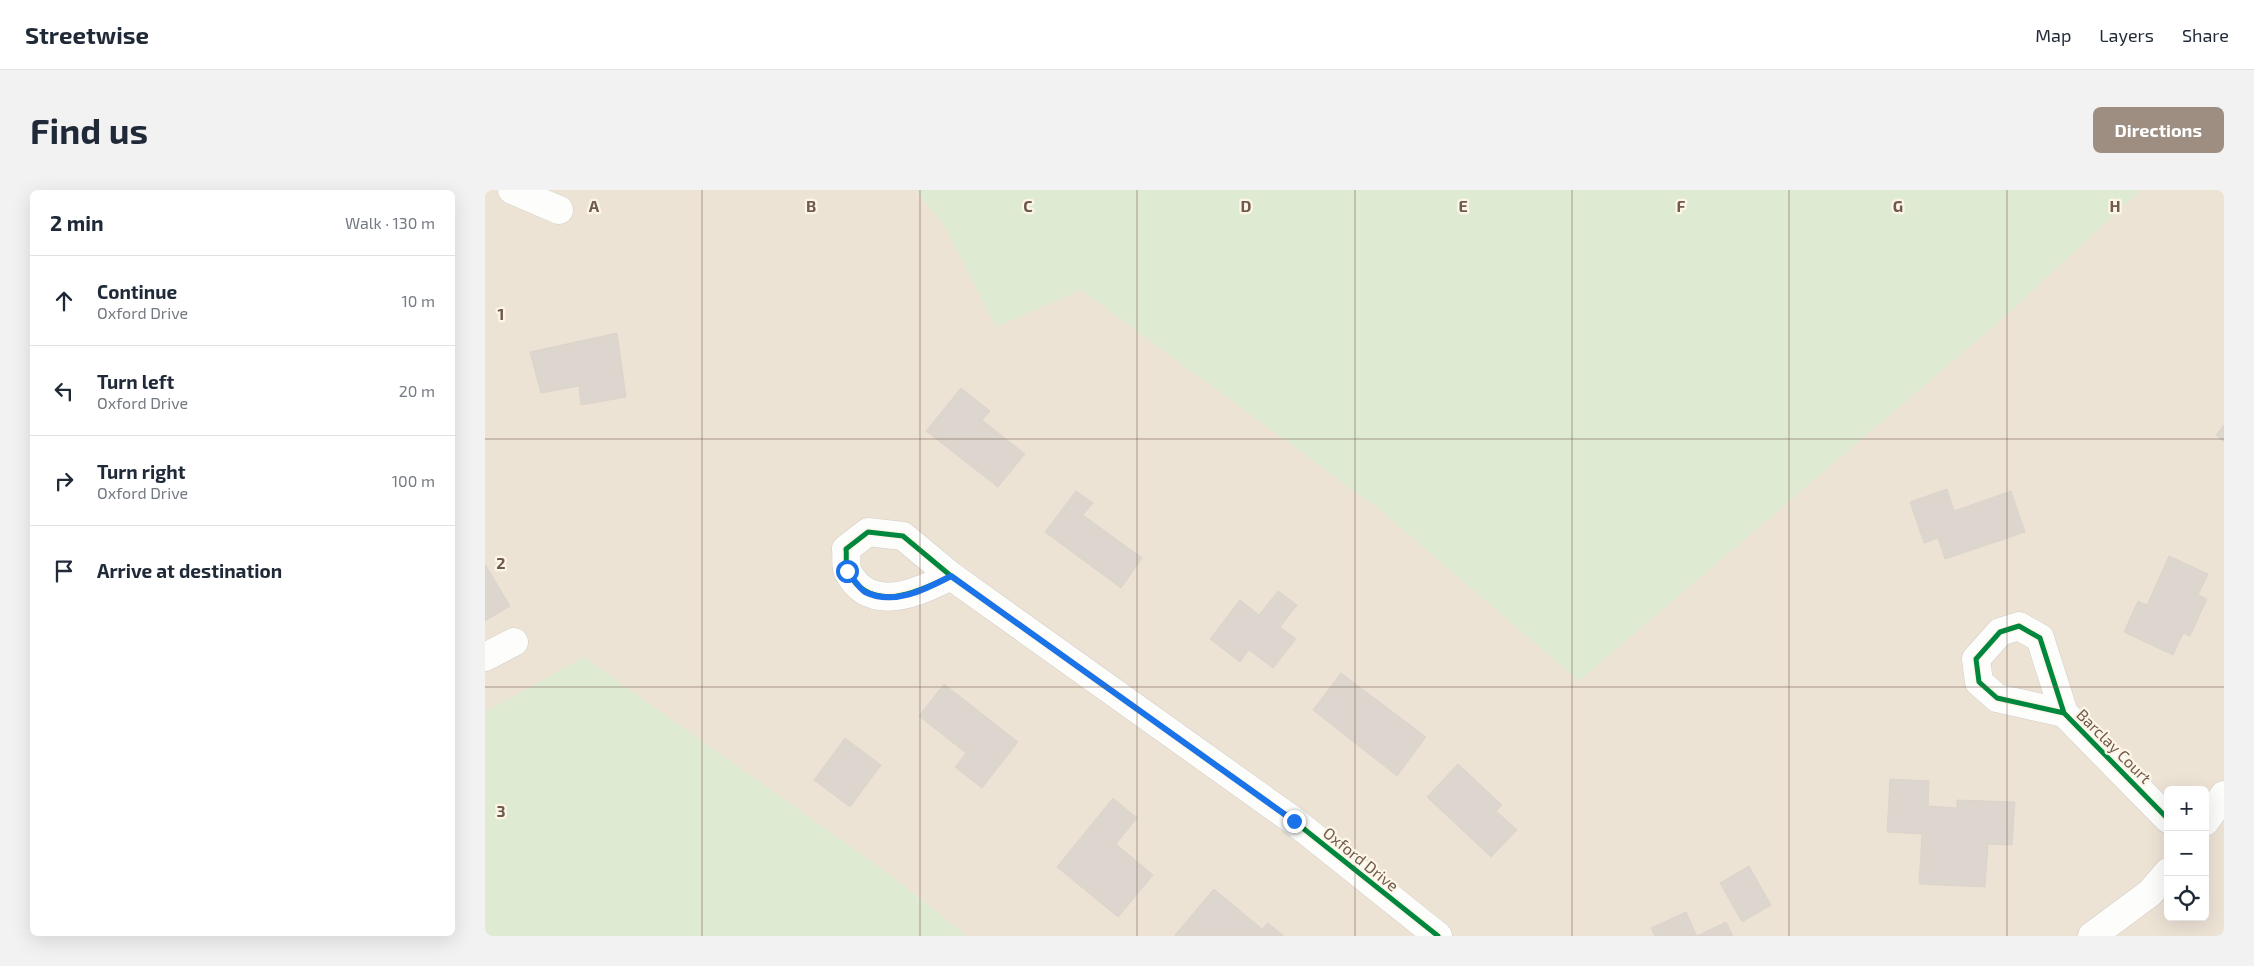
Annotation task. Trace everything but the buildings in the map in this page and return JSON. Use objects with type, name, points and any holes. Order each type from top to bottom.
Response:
[{"type":"street","points":[[513,190],[559,210]]},
{"type":"street","name":"Oxford Drive","points":[[951,576],[1294,821],[1438,936]]},
{"type":"street","points":[[485,657],[514,642]]},
{"type":"street","name":"Barclay Court","points":[[2063,713],[2164,815]]},
{"type":"street","points":[[2209,816],[2224,795]]},
{"type":"street","points":[[2092,936],[2150,893],[2165,876]]},
{"type":"shaded area","points":[[485,190],[915,190],[944,225],[996,327],[1081,290],[1380,510],[1579,681],[2003,318],[2141,190],[2224,190],[2224,936],[967,936],[889,874],[485,712]]},
{"type":"green space","points":[[915,190],[2141,190],[2003,318],[1579,681],[1380,510],[1081,290],[996,327],[944,225]]},
{"type":"green space","points":[[584,657],[889,874],[967,936],[485,936],[485,712]]},
{"type":"cycle path","points":[[951,576],[925,588],[896,596],[882,596],[869,593],[858,585],[848,572],[846,549],[868,532],[903,536],[951,576],[1294,821],[1438,936]]},
{"type":"cycle path","points":[[2019,626],[2040,638],[2064,713],[1997,698],[1979,682],[1976,659],[2000,632],[2019,626]]},
{"type":"cycle path","points":[[2064,713],[2164,815]]},
{"type":"route","points":[[847,571],[865,592],[894,598],[925,589],[951,576],[1294,821]]}]
